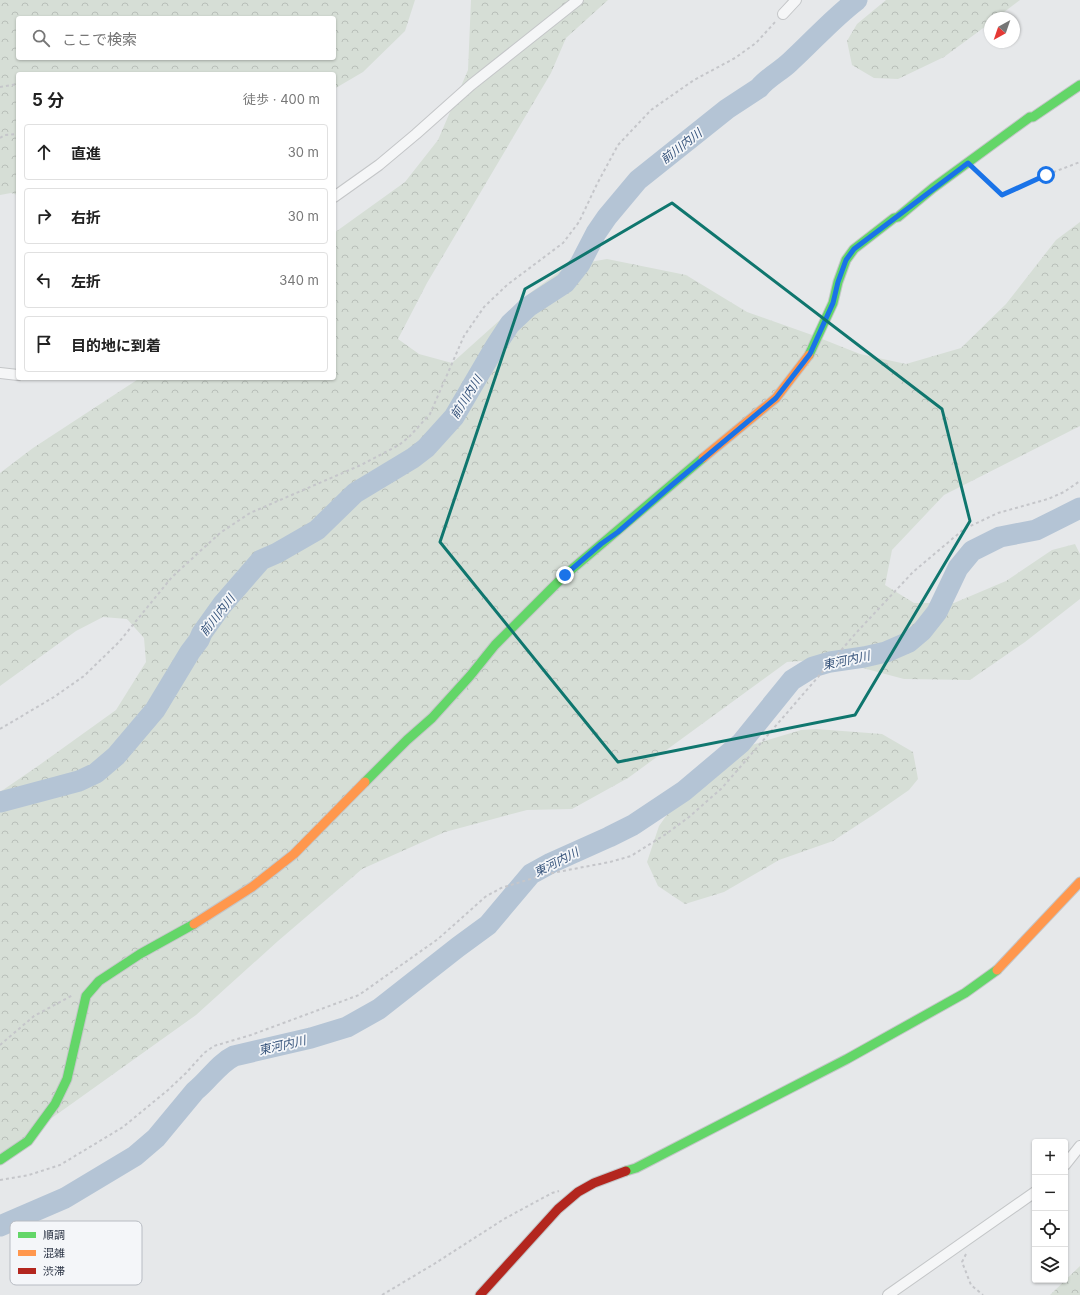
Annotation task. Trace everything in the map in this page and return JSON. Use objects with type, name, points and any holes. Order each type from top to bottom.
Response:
[{"type":"street","points":[[336,196],[379,165],[471,85],[578,0]]},
{"type":"street","points":[[782,14],[796,0]]},
{"type":"street","points":[[0,1160],[28,1141],[55,1104],[67,1079],[86,996],[99,981],[140,954],[197,922],[252,887],[294,854],[407,740],[432,718],[470,676],[495,645],[565,575],[776,398],[810,354],[833,303],[838,282],[846,260],[854,249],[1030,117],[1033,117],[1080,85]]},
{"type":"street","points":[[0,373],[16,375]]},
{"type":"street","points":[[480,1295],[558,1209],[578,1192],[594,1183],[636,1168],[690,1141],[847,1059],[965,993],[998,969],[1080,882]]},
{"type":"street","points":[[1068,1161],[1080,1146]]},
{"type":"street","points":[[888,1295],[1032,1194]]},
{"type":"path","points":[[0,729],[54,697],[84,676],[119,642],[172,577],[220,533],[250,513],[361,464],[409,438],[430,414],[464,336],[484,307],[507,285],[563,243],[579,222],[618,145],[651,110],[694,80],[735,58],[756,43],[782,14]]},
{"type":"path","points":[[0,86],[16,84]]},
{"type":"path","points":[[0,138],[5,135],[16,134]]},
{"type":"path","points":[[968,163],[1002,195],[1046,175],[1080,162]]},
{"type":"path","points":[[0,1180],[30,1175],[60,1165],[123,1127],[168,1090],[204,1053],[214,1046],[251,1035],[359,995],[438,939],[485,897],[501,888],[547,874],[610,862],[631,856],[666,834],[689,817],[722,788],[856,633],[913,572],[964,529],[998,513],[1048,499],[1064,492],[1080,481]]},
{"type":"path","points":[[0,1045],[34,1016],[79,991]]},
{"type":"path","points":[[382,1295],[504,1219],[552,1193],[566,1190]]},
{"type":"path","points":[[968,1250],[962,1262],[972,1285],[983,1295]]},
{"type":"highlighted area","points":[[672,203],[942,409],[970,521],[855,715],[618,762],[440,542],[525,289]]},
{"type":"green space","points":[[0,0],[415,0],[405,31],[363,72],[336,88],[336,72],[16,72],[16,194],[11,193],[0,195]]},
{"type":"green space","points":[[471,0],[608,0],[566,38],[551,73],[427,283],[398,339],[419,354],[452,363],[530,293],[567,266],[607,259],[686,275],[747,312],[860,354],[906,364],[961,348],[1006,304],[1056,240],[1080,222],[1080,426],[944,495],[892,550],[885,585],[914,603],[954,603],[1006,581],[1052,550],[1075,544],[1080,554],[1080,599],[1025,642],[970,680],[904,679],[829,659],[787,662],[628,778],[572,809],[527,810],[445,832],[362,869],[278,941],[196,1015],[0,1155],[0,792],[116,710],[146,662],[144,638],[127,619],[103,617],[76,631],[0,686],[0,473],[33,448],[137,380],[336,380],[336,232],[405,182],[438,140],[468,70]]},
{"type":"green space","points":[[886,0],[1020,0],[1004,12],[984,12],[984,27],[944,57],[898,79],[874,78],[852,65],[847,41],[857,24]]},
{"type":"green space","points":[[816,729],[882,734],[913,752],[918,779],[909,790],[833,841],[779,860],[724,892],[685,904],[658,886],[647,862],[659,826],[681,795],[745,747],[801,730]]},
{"type":"green space","points":[[1080,1266],[1080,1295],[1050,1295],[1062,1283],[1068,1283],[1068,1278]]},
{"type":"waterway","name":"前川内川","points":[[0,802],[79,781],[96,773],[116,756],[155,710],[202,633],[222,605],[261,560],[277,553],[317,530],[355,493],[413,458],[426,448],[454,417],[510,324],[528,307],[565,283],[580,264],[596,233],[607,217],[638,180],[727,109],[759,88],[857,0]]},
{"type":"waterway","name":"東河内川","points":[[12,1221],[65,1198],[135,1156],[156,1138],[195,1091],[228,1059],[234,1056],[311,1038],[347,1027],[379,1009],[488,925],[531,874],[551,863],[633,825],[684,791],[741,743],[792,680],[813,667],[830,662],[886,652],[909,642],[922,631],[937,612],[958,568],[972,551],[1000,537],[1036,530],[1080,508]]},
{"type":"waterway","name":"東河内川","points":[[0,1226],[10,1222]]},
{"type":"traffic: fast","points":[[809,355],[833,303],[838,282],[846,260],[854,249],[894,218],[898,217],[933,188],[1030,117],[1033,117],[1080,85]]},
{"type":"traffic: fast","points":[[365,782],[407,740],[432,718],[470,676],[495,645],[565,575],[703,458]]},
{"type":"traffic: fast","points":[[0,1160],[28,1141],[55,1104],[67,1079],[86,996],[99,981],[140,954],[194,924]]},
{"type":"traffic: fast","points":[[626,1171],[636,1168],[847,1059],[965,993],[997,970]]},
{"type":"traffic: slow","points":[[703,458],[776,398],[809,355]]},
{"type":"traffic: slow","points":[[194,924],[252,887],[294,854],[365,782]]},
{"type":"traffic: slow","points":[[997,970],[1080,882]]},
{"type":"traffic: jam","points":[[480,1295],[558,1209],[578,1192],[594,1183],[626,1171]]},
{"type":"route","points":[[565,575],[776,398],[810,354],[833,303],[838,282],[846,260],[854,249],[968,163],[1002,195],[1046,175]]}]
